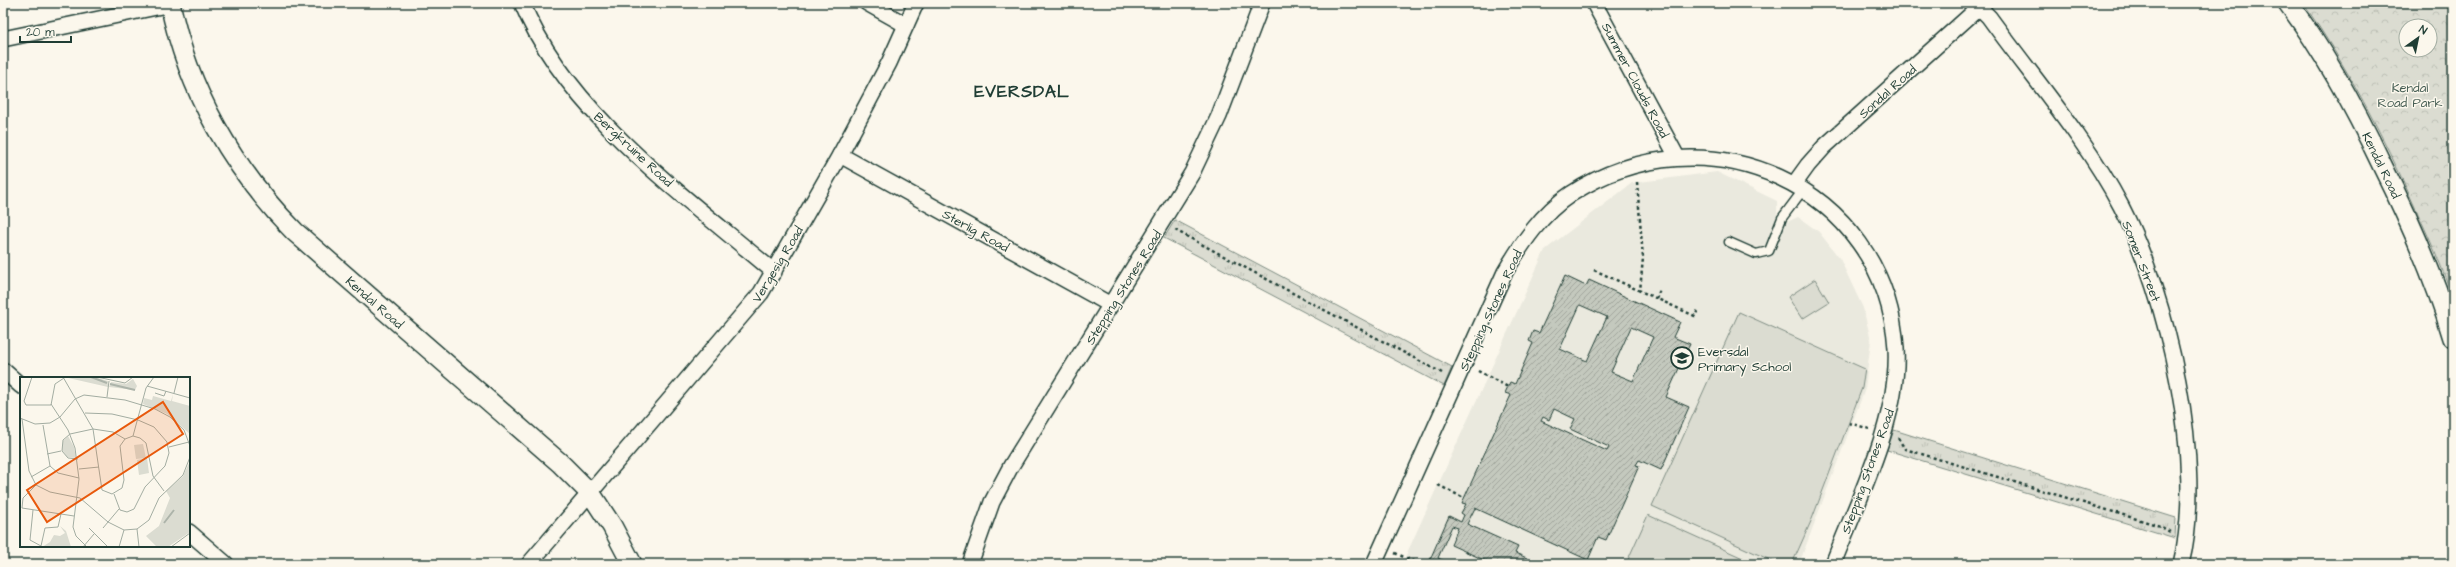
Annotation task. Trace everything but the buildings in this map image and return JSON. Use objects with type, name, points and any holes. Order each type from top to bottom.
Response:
[{"type":"street","name":"Bergkruine Road","points":[[522,3],[541,45],[590,110],[657,172],[774,272]]},
{"type":"street","points":[[867,3],[906,25]]},
{"type":"street","name":"Vergesig Road","points":[[529,564],[745,314],[774,272],[840,155],[889,62],[916,3]]},
{"type":"street","name":"Stepping Stones Road","points":[[970,564],[983,524],[1004,478],[1162,223],[1209,141],[1262,3]]},
{"type":"street","name":"Summer Clouds Road","points":[[1594,3],[1677,157]]},
{"type":"street","name":"Kendal Road","points":[[2288,3],[2336,74],[2367,133],[2422,248],[2453,338]]},
{"type":"street","points":[[3,39],[170,4]]},
{"type":"street","name":"Kendal Road","points":[[170,4],[190,72],[206,109],[237,163],[275,212],[295,232],[560,462],[591,494],[612,526],[632,564]]},
{"type":"street","name":"Sondal Road","points":[[1799,186],[1824,147],[1979,4]]},
{"type":"street","name":"Somer Street","points":[[1979,4],[2093,159],[2121,206],[2137,244],[2163,318],[2179,387],[2188,481],[2186,542],[2181,564]]},
{"type":"street","name":"Sterlig Road","points":[[840,155],[1111,305]]},
{"type":"street","name":"Stepping Stones Road","points":[[1374,564],[1505,272],[1519,247],[1538,224],[1570,194],[1597,178],[1635,164],[1677,157],[1720,159],[1757,168],[1799,186],[1834,216],[1857,242],[1871,264],[1886,300],[1894,331],[1896,363],[1895,382],[1887,423],[1833,564]]},
{"type":"street","points":[[3,370],[20,385]]},
{"type":"street","points":[[190,533],[226,564]]},
{"type":"lane","points":[[1729,242],[1756,254],[1769,251],[1782,218],[1799,186]]},
{"type":"path","points":[[1635,164],[1643,258],[1640,291]]},
{"type":"path","points":[[1162,223],[1446,375]]},
{"type":"path","points":[[1594,270],[1695,316],[1699,308]]},
{"type":"path","points":[[1656,299],[1660,290]]},
{"type":"path","points":[[1473,368],[1508,387]]},
{"type":"path","points":[[1849,423],[1862,427]]},
{"type":"path","points":[[1887,423],[1905,449],[2160,526],[2186,542]]},
{"type":"path","points":[[1438,485],[1464,498]]},
{"type":"path","points":[[1382,548],[1419,564]]},
{"type":"shaded area","name":"Eversdal Primary School","points":[[1717,172],[1777,201],[1777,215],[1787,222],[1798,217],[1819,232],[1840,259],[1863,308],[1871,340],[1865,389],[1799,564],[1402,564],[1545,250],[1632,183]]},
{"type":"green space","name":"Kendal Road Park","points":[[2303,3],[2453,3],[2453,300],[2435,252],[2390,153],[2335,51]]},
{"type":"green space","points":[[1175,220],[1452,367],[1444,386],[1164,238]]},
{"type":"green space","points":[[1815,279],[1829,302],[1802,319],[1788,297]]},
{"type":"green space","points":[[1739,312],[1865,369],[1862,388],[1812,519],[1792,564],[1779,564],[1652,506]]},
{"type":"green space","points":[[1894,430],[2176,518],[2175,538],[1887,450]]},
{"type":"green space","points":[[1648,515],[1756,564],[1626,564]]},
{"type":"place","name":"Eversdal Primary School","points":[[1682,358]]},
{"type":"district","name":"EVERSDAL","points":[[1022,91]]}]
